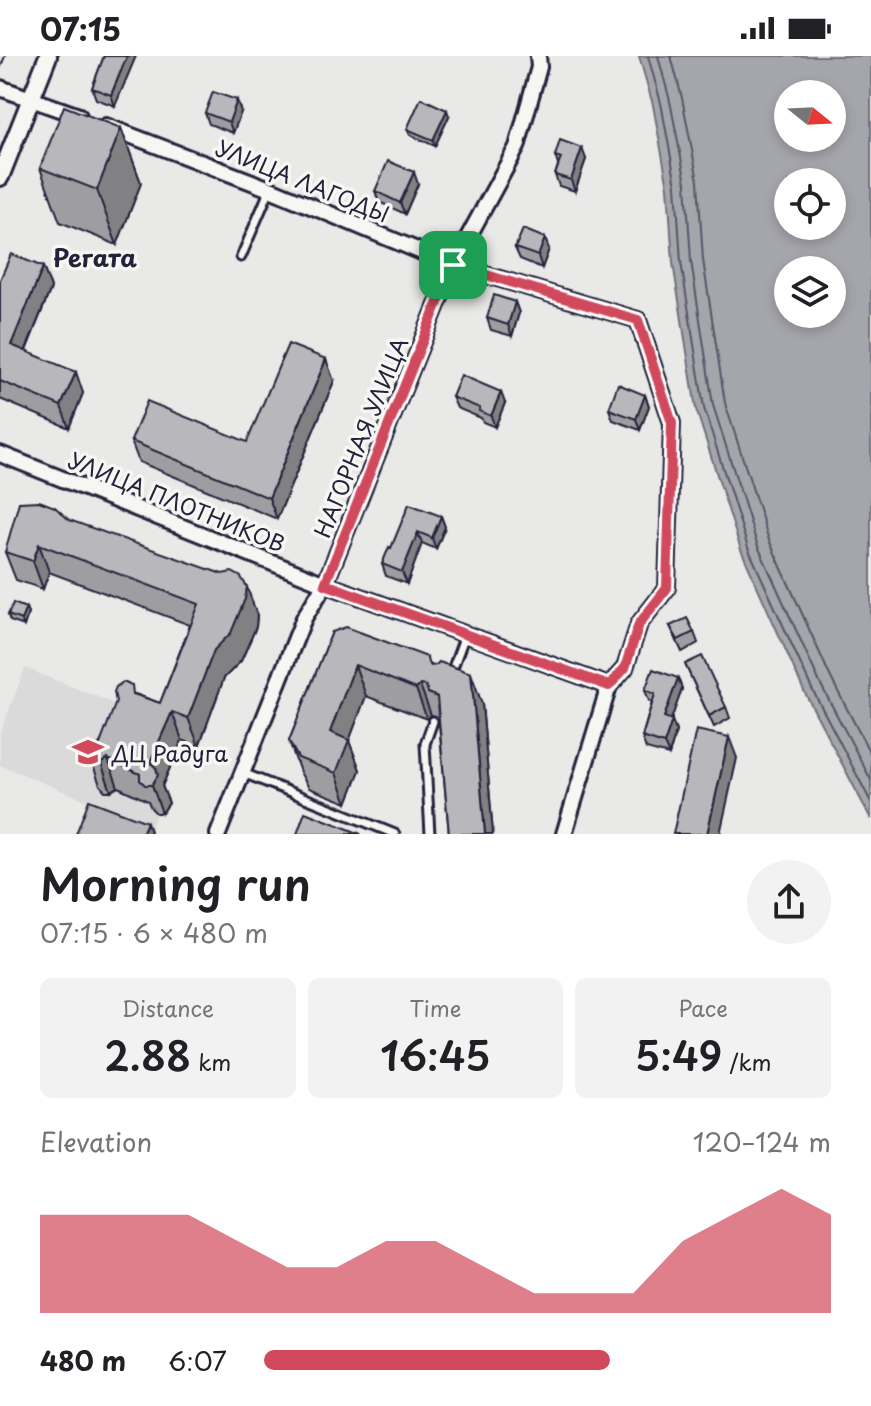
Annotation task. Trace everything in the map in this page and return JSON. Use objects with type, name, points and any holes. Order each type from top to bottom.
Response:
[{"type":"street","points":[[0,177],[48,56]]},
{"type":"street","name":"НАГОРНАЯ УЛИЦА","points":[[218,834],[304,618],[325,584],[453,265],[517,147],[539,67],[538,56]]},
{"type":"street","name":"УЛИЦА ЛАГОДЫ","points":[[0,88],[270,189],[453,265],[638,320],[672,423],[667,588],[639,624],[625,668],[609,686]]},
{"type":"street","name":"УЛИЦА ПЛОТНИКОВ","points":[[0,454],[325,584],[609,686]]},
{"type":"street","points":[[564,834],[609,686]]},
{"type":"lane","points":[[241,257],[270,189]]},
{"type":"lane","points":[[448,681],[465,635]]},
{"type":"lane","points":[[430,834],[425,744],[433,721]]},
{"type":"lane","points":[[243,773],[395,834]]},
{"type":"shaded area","name":"ДЦ Радуга","points":[[25,668],[133,711],[182,740],[161,790],[169,803],[162,813],[156,813],[151,827],[0,765],[0,734]]},
{"type":"water","points":[[639,56],[871,56],[871,819],[804,691],[741,550],[696,409],[673,263],[668,187],[653,105]]},
{"type":"building","points":[[104,56],[127,56],[111,95],[92,88]]},
{"type":"building","points":[[213,92],[237,100],[229,122],[205,113]]},
{"type":"building","points":[[421,98],[447,110],[433,140],[407,129]]},
{"type":"building","points":[[64,106],[121,128],[97,190],[40,168]]},
{"type":"building","points":[[560,140],[582,148],[571,180],[555,175],[561,158],[555,156]]},
{"type":"building","points":[[388,161],[414,172],[400,203],[375,191]]},
{"type":"building","points":[[523,229],[545,238],[538,256],[515,248]]},
{"type":"building","points":[[11,254],[43,267],[11,345],[76,372],[61,406],[0,381],[0,280]]},
{"type":"building","points":[[494,295],[515,302],[508,325],[487,318]]},
{"type":"building","points":[[288,344],[326,359],[269,498],[131,441],[147,401],[247,442]]},
{"type":"building","points":[[461,375],[501,392],[491,416],[452,397]]},
{"type":"building","points":[[618,384],[645,395],[636,419],[609,409]]},
{"type":"building","points":[[39,501],[55,507],[69,520],[222,574],[232,572],[241,577],[247,587],[231,633],[214,650],[188,718],[172,712],[150,762],[158,775],[152,785],[145,785],[140,780],[140,774],[108,759],[95,763],[90,757],[90,750],[100,744],[116,702],[114,692],[123,682],[132,685],[133,694],[160,703],[199,604],[39,544],[33,561],[5,552],[19,502]]},
{"type":"building","points":[[409,504],[441,516],[432,538],[418,532],[402,572],[382,564]]},
{"type":"building","points":[[13,603],[26,608],[21,620],[8,615]]},
{"type":"building","points":[[687,618],[694,632],[678,640],[670,626]]},
{"type":"building","points":[[346,627],[427,657],[431,666],[439,662],[471,673],[485,834],[449,834],[437,697],[428,693],[426,686],[420,685],[416,689],[355,665],[330,732],[349,740],[336,773],[298,758],[289,741],[332,632]]},
{"type":"building","points":[[702,656],[726,707],[709,716],[685,664]]},
{"type":"building","points":[[653,669],[678,678],[664,717],[672,720],[664,744],[642,737],[655,694],[645,690]]},
{"type":"building","points":[[696,730],[729,737],[707,834],[673,834]]},
{"type":"building","points":[[89,800],[147,822],[142,834],[76,834]]},
{"type":"building","points":[[305,812],[361,834],[297,834]]},
{"type":"tram line","points":[[0,69],[5,56]]},
{"type":"place","name":"ДЦ Радуга","points":[[88,752]]},
{"type":"district","name":"Регата","points":[[95,257]]},
{"type":"route","points":[[453,265],[638,320],[672,423],[667,588],[639,624],[625,668],[609,686],[325,584],[453,265]]}]
